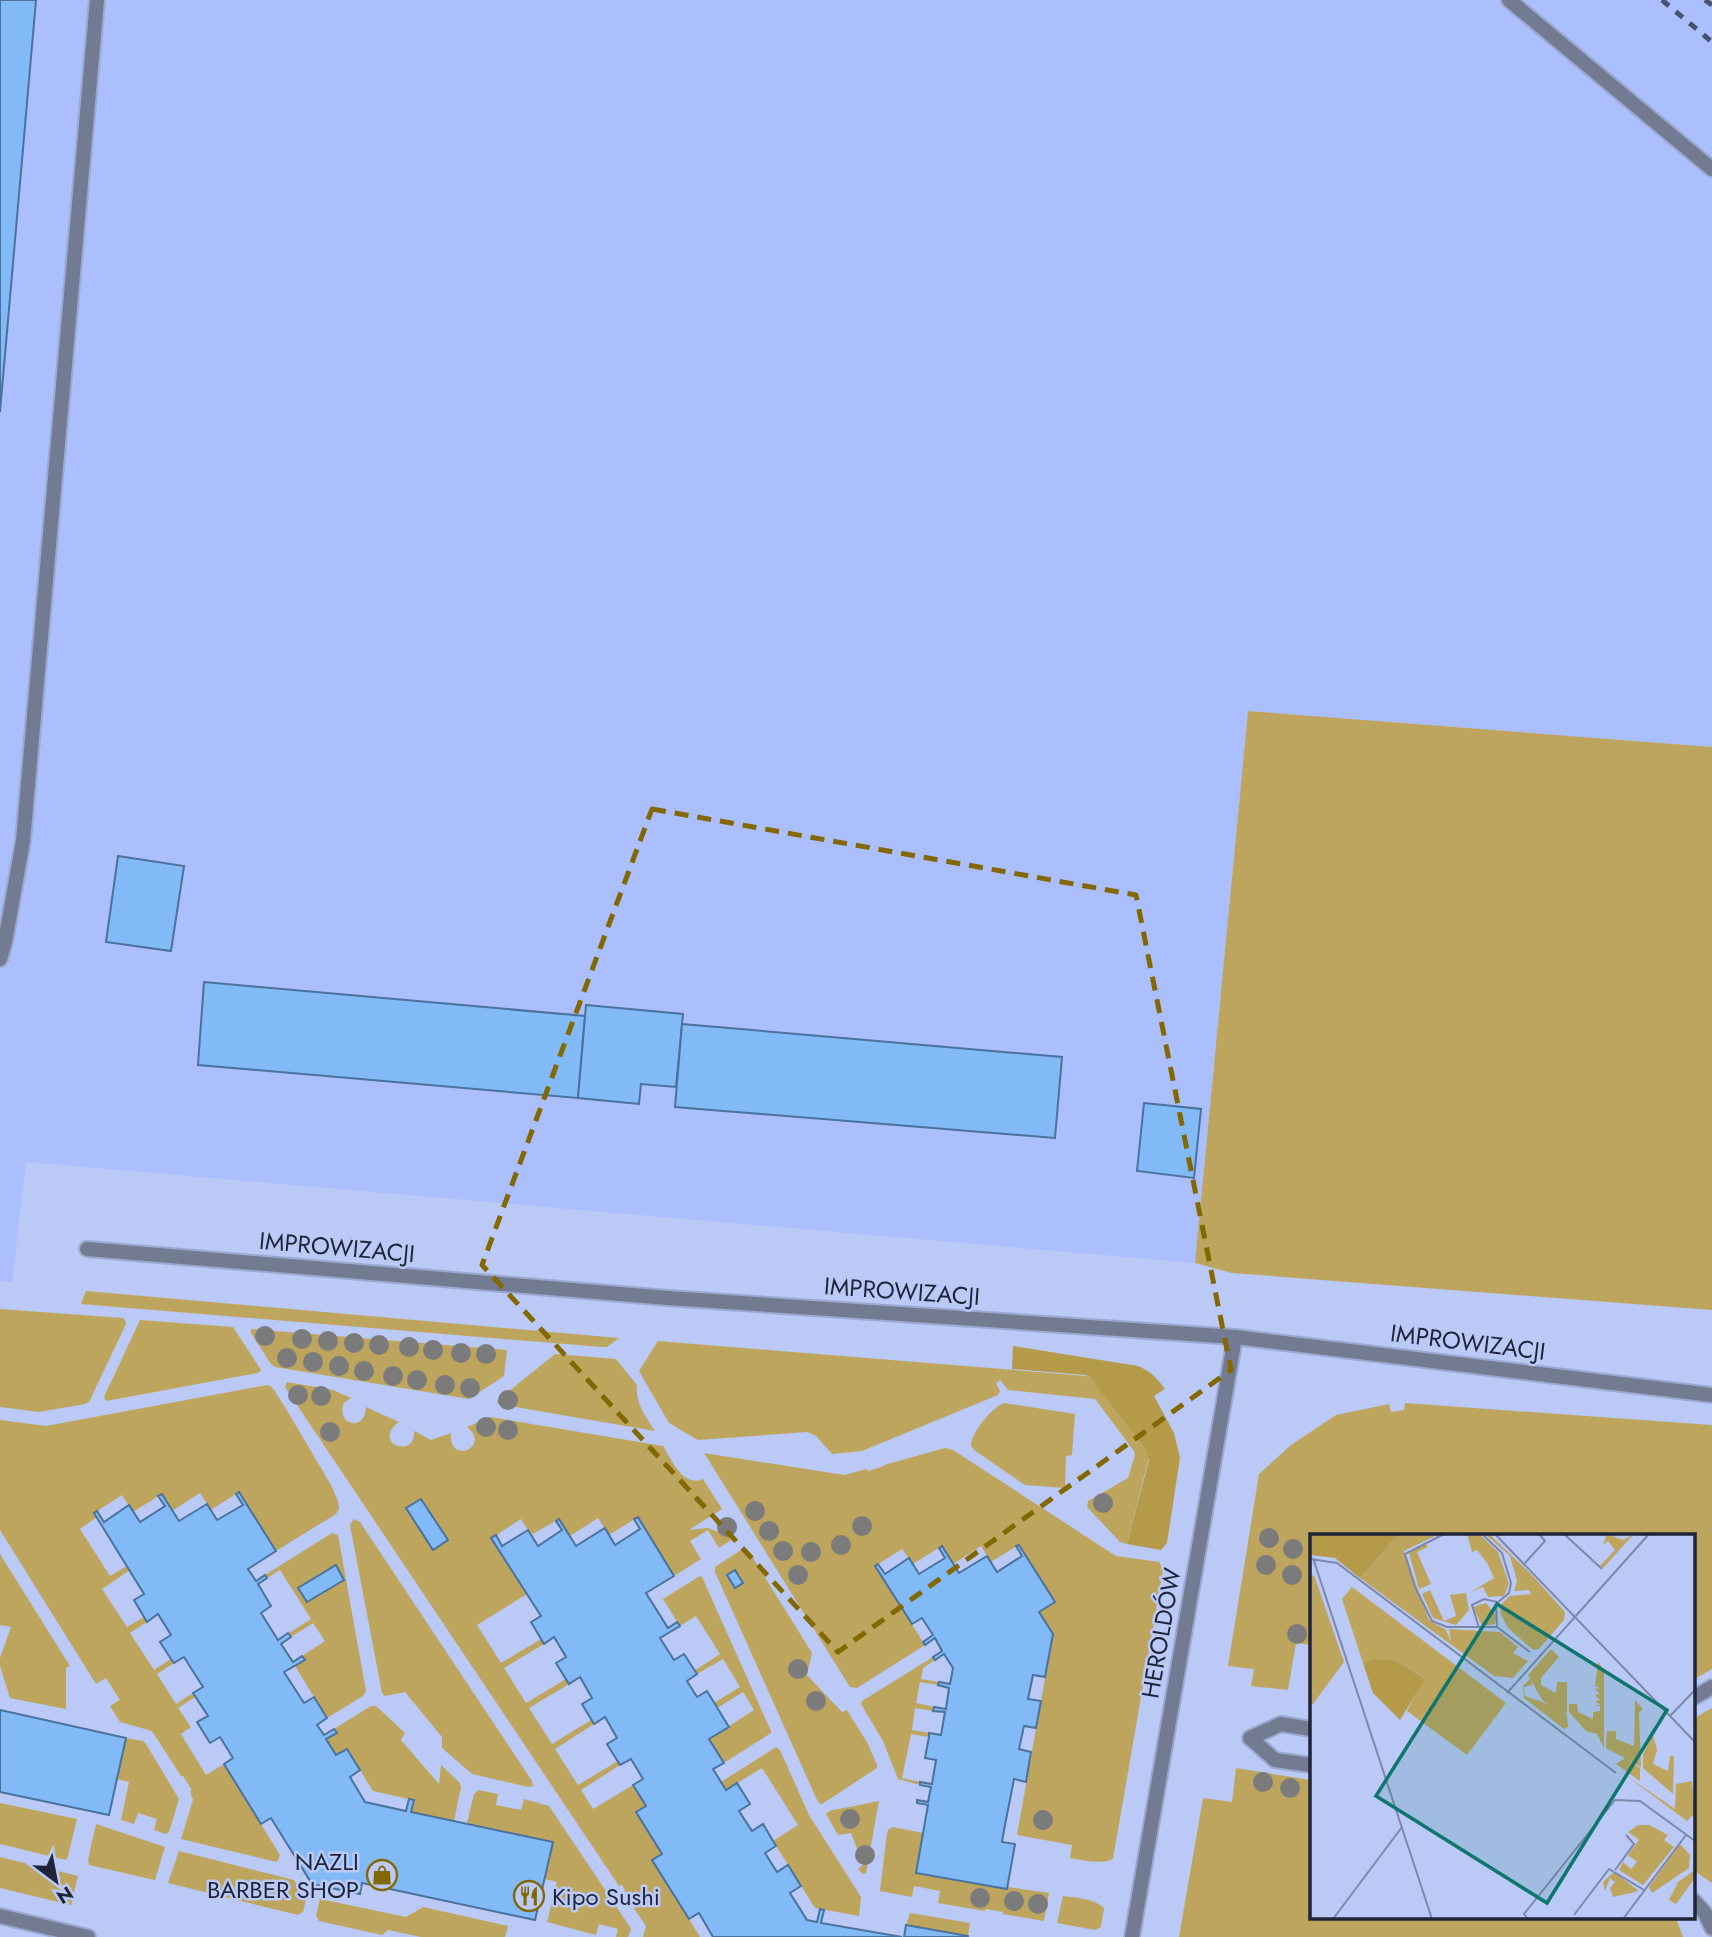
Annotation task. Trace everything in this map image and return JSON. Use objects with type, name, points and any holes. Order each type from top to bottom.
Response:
[{"type":"street","points":[[0,959],[23,841],[97,0]]},
{"type":"street","points":[[1509,0],[1712,169]]},
{"type":"street","name":"IMPROWIZACJI","points":[[87,1249],[668,1298],[1235,1337],[1712,1395]]},
{"type":"street","name":"HEROLDÓW","points":[[1132,1937],[1235,1337]]},
{"type":"street","points":[[1694,1697],[1712,1687]]},
{"type":"street","points":[[1310,1729],[1281,1724],[1250,1738],[1275,1760],[1310,1765]]},
{"type":"street","points":[[1694,1901],[1712,1928]]},
{"type":"street","points":[[0,1916],[88,1937]]},
{"type":"highlighted area","points":[[652,809],[1136,895],[1231,1370],[838,1652],[482,1265]]},
{"type":"shaded area","points":[[0,0],[1712,0],[1712,747],[1248,711],[1195,1263],[26,1162],[12,1282],[0,1281]]},
{"type":"shaded area","points":[[1248,711],[1712,747],[1712,1310],[1232,1273],[1195,1263]]},
{"type":"shaded area","points":[[86,1291],[619,1338],[607,1347],[602,1347],[81,1304]]},
{"type":"shaded area","points":[[0,1309],[125,1320],[126,1324],[89,1402],[39,1412],[0,1407]]},
{"type":"shaded area","points":[[140,1320],[233,1327],[261,1370],[258,1373],[106,1401],[104,1397]]},
{"type":"shaded area","points":[[251,1329],[507,1350],[504,1376],[469,1399],[275,1367],[251,1333]]},
{"type":"shaded area","points":[[658,1341],[1087,1376],[1094,1380],[1149,1457],[1127,1544],[1120,1542],[1087,1507],[1088,1501],[1128,1478],[1135,1455],[1095,1399],[1008,1390],[1000,1380],[996,1383],[1000,1391],[998,1395],[862,1451],[832,1454],[816,1436],[807,1432],[698,1440],[669,1423],[639,1371]]},
{"type":"shaded area","points":[[1013,1346],[1138,1366],[1153,1375],[1165,1389],[1154,1396],[1174,1433],[1180,1458],[1167,1543],[1161,1550],[1127,1544],[1149,1460],[1146,1450],[1091,1378],[1086,1375],[1012,1369]]},
{"type":"shaded area","points":[[555,1354],[616,1359],[637,1385],[639,1404],[655,1431],[498,1404],[497,1401]]},
{"type":"shaded area","points":[[287,1382],[333,1390],[351,1398],[344,1403],[342,1411],[351,1423],[361,1420],[366,1407],[399,1422],[390,1435],[391,1441],[397,1446],[411,1443],[414,1431],[431,1440],[451,1433],[456,1449],[467,1450],[475,1441],[467,1427],[490,1417],[663,1446],[684,1476],[696,1481],[703,1479],[722,1509],[689,1530],[708,1528],[734,1538],[719,1548],[708,1530],[690,1541],[701,1559],[674,1576],[638,1517],[609,1535],[598,1518],[570,1536],[559,1519],[531,1535],[521,1519],[492,1538],[527,1594],[477,1625],[501,1663],[541,1639],[544,1644],[504,1668],[526,1703],[566,1679],[569,1684],[529,1708],[552,1744],[591,1720],[594,1724],[555,1749],[578,1785],[618,1761],[620,1765],[581,1790],[593,1809],[633,1785],[646,1806],[636,1813],[662,1854],[653,1860],[700,1937],[643,1937],[646,1926],[622,1885],[619,1886],[285,1387]]},
{"type":"shaded area","points":[[267,1385],[272,1387],[285,1407],[331,1485],[338,1501],[339,1509],[336,1514],[276,1551],[239,1492],[211,1510],[200,1493],[172,1511],[162,1494],[133,1512],[122,1495],[94,1513],[97,1517],[80,1529],[110,1576],[127,1566],[130,1570],[102,1589],[127,1627],[144,1617],[147,1622],[130,1633],[154,1670],[171,1659],[174,1663],[157,1674],[176,1704],[193,1693],[195,1697],[178,1708],[191,1727],[181,1734],[206,1775],[224,1764],[280,1855],[277,1862],[181,1839],[193,1800],[192,1790],[152,1731],[120,1722],[110,1706],[120,1700],[106,1678],[96,1684],[0,1530],[0,1420],[46,1426]]},
{"type":"shaded area","points":[[1004,1403],[1075,1414],[1072,1455],[1066,1456],[1065,1488],[1025,1485],[974,1450],[972,1440],[979,1427],[994,1409]]},
{"type":"shaded area","points":[[1405,1403],[1712,1425],[1712,1669],[1694,1679],[1694,1534],[1310,1534],[1310,1645],[1296,1643],[1288,1690],[1251,1686],[1254,1669],[1228,1666],[1259,1474],[1291,1445],[1336,1415],[1389,1404],[1391,1412],[1404,1410]]},
{"type":"shaded area","points":[[945,1448],[953,1450],[1116,1556],[1159,1562],[1163,1570],[1113,1859],[1097,1862],[1070,1858],[1072,1845],[1017,1835],[1053,1634],[1039,1612],[1055,1602],[1019,1545],[991,1562],[981,1546],[953,1564],[942,1546],[913,1564],[902,1549],[875,1566],[925,1645],[857,1688],[850,1687],[704,1453],[844,1475],[867,1469],[868,1471]]},
{"type":"shaded area","points":[[354,1519],[360,1522],[533,1786],[472,1774],[442,1748],[442,1737],[405,1692],[385,1696],[382,1693],[350,1525]]},
{"type":"shaded area","points":[[332,1533],[338,1535],[366,1691],[363,1696],[327,1718],[295,1666],[305,1660],[302,1656],[325,1641],[313,1623],[291,1637],[289,1633],[311,1619],[280,1570],[267,1578],[265,1575]]},
{"type":"shaded area","points":[[744,1548],[748,1550],[812,1653],[807,1675],[842,1712],[847,1710],[868,1744],[877,1765],[877,1768],[822,1804],[817,1800],[715,1572],[715,1567]]},
{"type":"shaded area","points":[[0,1554],[70,1666],[66,1668],[66,1709],[10,1698],[0,1666],[0,1658],[11,1627],[0,1625]]},
{"type":"shaded area","points":[[700,1576],[771,1731],[724,1763],[709,1739],[754,1710],[743,1692],[717,1708],[714,1703],[740,1687],[723,1659],[697,1674],[694,1671],[720,1654],[696,1616],[680,1626],[663,1599]]},
{"type":"shaded area","points":[[933,1657],[935,1660],[923,1668],[921,1679],[939,1682],[938,1685],[920,1682],[916,1703],[934,1707],[933,1711],[915,1708],[912,1730],[929,1733],[929,1737],[911,1734],[902,1778],[920,1782],[920,1785],[898,1779],[883,1741],[861,1704]]},
{"type":"shaded area","points":[[371,1706],[376,1706],[405,1733],[401,1740],[439,1784],[441,1765],[460,1783],[454,1821],[411,1812],[413,1800],[373,1791],[347,1749],[336,1755],[326,1739],[336,1733],[334,1729]]},
{"type":"shaded area","points":[[1712,1708],[1712,1883],[1694,1871],[1694,1718]]},
{"type":"shaded area","points":[[126,1738],[146,1744],[179,1799],[169,1832],[166,1834],[154,1830],[157,1819],[138,1813],[134,1824],[121,1820],[129,1782],[117,1779]]},
{"type":"shaded area","points":[[776,1747],[780,1750],[809,1815],[861,1897],[859,1916],[815,1908],[773,1841],[798,1825],[762,1768],[726,1790],[721,1782]]},
{"type":"shaded area","points":[[1236,1768],[1310,1780],[1310,1920],[1677,1920],[1683,1937],[1179,1937],[1203,1798],[1232,1802]]},
{"type":"shaded area","points":[[478,1790],[498,1794],[496,1805],[521,1810],[524,1799],[549,1806],[630,1927],[628,1937],[616,1937],[618,1929],[599,1924],[596,1935],[547,1922],[557,1882],[545,1879],[553,1842],[467,1823],[474,1794]]},
{"type":"shaded area","points":[[879,1801],[866,1873],[863,1874],[858,1869],[863,1865],[851,1833],[838,1835],[826,1814],[829,1811]]},
{"type":"shaded area","points":[[0,1803],[77,1819],[66,1860],[0,1844]]},
{"type":"shaded area","points":[[96,1824],[165,1847],[155,1880],[89,1865]]},
{"type":"shaded area","points":[[893,1827],[923,1833],[916,1873],[1007,1889],[1049,1893],[1044,1921],[986,1909],[985,1911],[938,1903],[940,1891],[914,1886],[912,1897],[880,1891],[887,1833]]},
{"type":"shaded area","points":[[179,1851],[294,1880],[303,1895],[307,1896],[303,1912],[298,1915],[168,1883]]},
{"type":"shaded area","points":[[0,1857],[78,1876],[71,1905],[0,1888]]},
{"type":"shaded area","points":[[1063,1896],[1090,1900],[1104,1908],[1101,1927],[1095,1930],[1057,1923]]},
{"type":"shaded area","points":[[320,1899],[406,1917],[423,1907],[508,1926],[505,1937],[421,1937],[388,1930],[382,1935],[319,1921],[316,1915]]},
{"type":"shaded area","points":[[910,1913],[970,1923],[968,1936],[906,1925]]},
{"type":"building","points":[[0,0],[36,0],[0,412]]},
{"type":"building","points":[[118,856],[184,866],[171,951],[106,942]]},
{"type":"building","points":[[204,982],[585,1016],[578,1098],[198,1065]]},
{"type":"building","points":[[586,1005],[683,1014],[676,1087],[641,1084],[639,1104],[578,1098]]},
{"type":"building","points":[[682,1024],[1062,1057],[1055,1138],[675,1107]]},
{"type":"building","points":[[1144,1103],[1201,1109],[1194,1178],[1137,1171]]},
{"type":"building","points":[[239,1492],[276,1551],[248,1569],[256,1581],[265,1575],[267,1578],[258,1584],[271,1606],[261,1613],[278,1640],[288,1633],[291,1637],[281,1644],[293,1662],[302,1656],[305,1660],[284,1672],[304,1703],[314,1697],[327,1718],[317,1725],[324,1735],[334,1729],[337,1733],[326,1739],[336,1755],[347,1749],[360,1770],[350,1777],[365,1802],[406,1811],[409,1799],[414,1800],[411,1812],[553,1842],[535,1920],[362,1883],[360,1894],[312,1884],[271,1818],[261,1824],[224,1764],[233,1758],[220,1737],[210,1743],[197,1722],[208,1716],[193,1693],[203,1687],[184,1657],[174,1663],[160,1642],[171,1635],[158,1614],[147,1622],[134,1600],[144,1594],[94,1513],[97,1511],[104,1522],[129,1505],[140,1522],[165,1506],[158,1496],[162,1494],[179,1521],[207,1504],[217,1520],[243,1505],[236,1494]]},
{"type":"building","points":[[421,1499],[448,1540],[433,1550],[406,1508]]},
{"type":"building","points":[[638,1517],[674,1576],[646,1593],[668,1628],[677,1622],[680,1626],[660,1638],[674,1660],[684,1654],[697,1674],[687,1681],[697,1697],[707,1691],[729,1727],[709,1739],[724,1763],[713,1769],[726,1790],[737,1783],[750,1804],[739,1811],[752,1831],[763,1824],[776,1846],[765,1853],[777,1872],[788,1865],[801,1886],[790,1893],[807,1920],[817,1922],[820,1909],[824,1910],[821,1923],[902,1937],[713,1937],[699,1913],[689,1919],[652,1860],[662,1854],[636,1812],[646,1806],[633,1785],[643,1779],[631,1759],[620,1765],[607,1744],[617,1738],[605,1717],[594,1724],[582,1704],[592,1698],[580,1677],[569,1684],[556,1663],[566,1657],[554,1637],[544,1644],[531,1622],[541,1616],[491,1538],[496,1535],[502,1546],[528,1530],[538,1546],[562,1530],[556,1521],[559,1519],[576,1546],[605,1528],[615,1545],[640,1529],[634,1519]]},
{"type":"building","points":[[1019,1545],[1055,1602],[1039,1612],[1053,1634],[1045,1677],[1033,1675],[1028,1699],[1041,1701],[1036,1728],[1024,1726],[1019,1749],[1031,1752],[1026,1782],[1014,1779],[1004,1830],[1002,1842],[1015,1844],[1007,1889],[916,1873],[928,1805],[917,1803],[917,1800],[928,1802],[931,1787],[920,1785],[920,1782],[932,1784],[936,1760],[925,1758],[929,1733],[941,1735],[945,1712],[933,1711],[934,1707],[946,1709],[949,1688],[938,1685],[939,1682],[950,1684],[953,1668],[944,1654],[935,1660],[933,1657],[942,1651],[935,1638],[925,1645],[923,1642],[933,1635],[922,1618],[912,1624],[875,1566],[878,1564],[885,1574],[909,1558],[919,1574],[945,1558],[939,1548],[942,1546],[959,1573],[987,1556],[997,1572],[1022,1556],[1016,1546]]},
{"type":"building","points":[[336,1565],[344,1580],[307,1602],[298,1588]]},
{"type":"building","points":[[735,1570],[743,1583],[735,1588],[727,1575]]},
{"type":"building","points":[[0,1710],[126,1738],[109,1815],[0,1792]]},
{"type":"building","points":[[906,1925],[968,1936],[968,1937],[904,1937]]},
{"type":"railway","points":[[1662,0],[1712,42]]},
{"type":"railway","points":[[1705,0],[1712,5]]},
{"type":"place","name":"NAZLI BARBER SHOP","points":[[382,1875]]},
{"type":"place","name":"Kipo Sushi","points":[[529,1896]]}]
